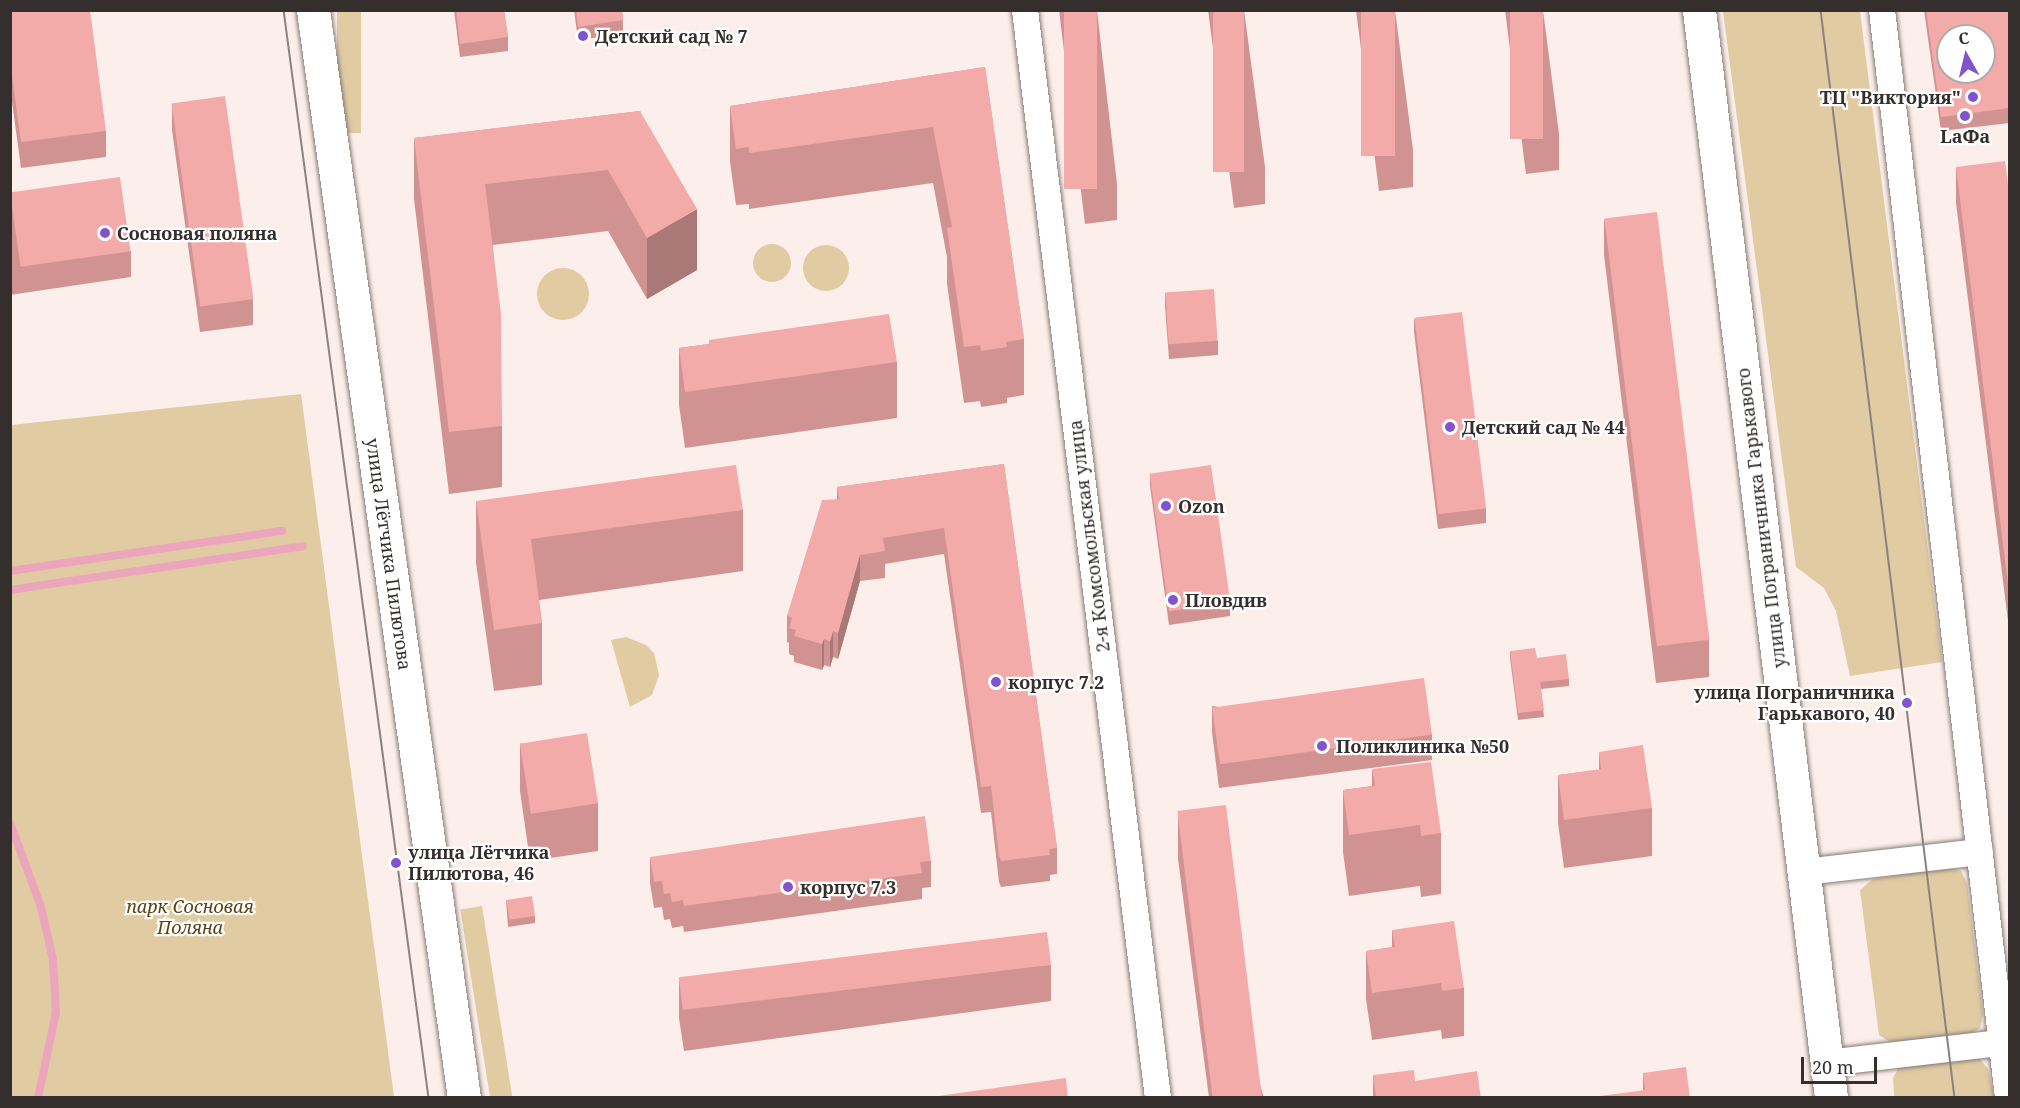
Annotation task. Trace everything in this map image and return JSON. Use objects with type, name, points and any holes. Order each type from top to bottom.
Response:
[{"type":"street","name":"улица Лётчика Пилютова","points":[[313,10],[464,1098]]},
{"type":"street","name":"2-я Комсомольская улица","points":[[1025,10],[1158,1098]]},
{"type":"street","name":"улица Пограничника Гарькавого","points":[[1699,10],[1831,1098]]},
{"type":"street","points":[[1882,10],[2008,1098]]},
{"type":"street","points":[[1804,872],[1980,852]]},
{"type":"street","points":[[1827,1063],[2001,1043]]},
{"type":"green space","points":[[337,11],[361,11],[361,133],[337,133]]},
{"type":"green space","points":[[1723,11],[1860,11],[1942,662],[1850,676],[1836,611],[1824,588],[1796,567]]},
{"type":"green space","points":[[772,244],[785,250],[791,263],[785,276],[772,282],[759,276],[753,263],[759,250]]},
{"type":"green space","points":[[831,245],[843,251],[848,259],[848,277],[843,285],[835,290],[821,291],[813,288],[806,281],[803,263],[806,255],[813,248]]},
{"type":"green space","points":[[563,268],[577,272],[585,280],[589,294],[585,308],[577,316],[563,320],[549,316],[541,308],[537,294],[541,280],[549,272]]},
{"type":"green space","name":"парк Сосновая Поляна","points":[[301,394],[394,1097],[11,1097],[11,425]]},
{"type":"green space","points":[[626,637],[646,645],[654,653],[659,675],[652,695],[630,707],[611,640]]},
{"type":"green space","points":[[1951,868],[1961,871],[1967,883],[1983,1015],[1980,1028],[1969,1035],[1893,1044],[1879,1035],[1860,890],[1873,879]]},
{"type":"green space","points":[[482,906],[512,1097],[490,1098],[460,909]]},
{"type":"green space","points":[[1980,1059],[1988,1069],[1994,1097],[1888,1098],[1894,1096],[1893,1078],[1899,1067]]},
{"type":"building","points":[[10,10],[90,10],[106,131],[21,142],[10,61]]},
{"type":"building","points":[[456,10],[504,10],[508,37],[460,44]]},
{"type":"building","points":[[576,10],[622,10],[623,20],[578,27]]},
{"type":"building","points":[[1064,10],[1097,10],[1097,189],[1064,189]]},
{"type":"building","points":[[1213,10],[1244,10],[1244,172],[1213,172]]},
{"type":"building","points":[[1361,10],[1395,10],[1395,156],[1361,156]]},
{"type":"building","points":[[1510,10],[1543,10],[1543,139],[1510,139]]},
{"type":"building","points":[[1926,10],[2010,10],[2010,108],[1941,117],[1936,84],[1996,84],[1996,24],[1936,24],[1936,81]]},
{"type":"building","points":[[985,67],[1024,339],[1006,342],[1007,347],[981,351],[980,345],[964,347],[947,228],[952,227],[933,127],[749,153],[749,147],[736,149],[730,106]]},
{"type":"building","points":[[225,96],[254,299],[200,307],[172,104]]},
{"type":"building","points":[[640,111],[697,209],[647,238],[608,170],[485,184],[501,314],[502,426],[449,432],[414,138]]},
{"type":"building","points":[[2005,161],[2010,199],[2010,592],[1956,167]]},
{"type":"building","points":[[120,177],[130,251],[21,267],[10,192]]},
{"type":"building","points":[[1657,212],[1710,640],[1657,646],[1604,218]]},
{"type":"building","points":[[1214,289],[1218,341],[1169,344],[1165,292]]},
{"type":"building","name":"Детский сад № 44","points":[[1462,312],[1486,509],[1438,514],[1414,318]]},
{"type":"building","points":[[889,314],[897,362],[685,392],[679,348],[709,344],[709,340]]},
{"type":"building","name":"корпус 7.2","points":[[1004,464],[1057,848],[1049,849],[1050,855],[1001,861],[991,786],[981,787],[944,528],[883,538],[885,551],[860,555],[838,633],[833,631],[830,641],[824,639],[822,644],[794,636],[796,630],[789,628],[792,618],[787,616],[822,500],[839,499],[837,487]]},
{"type":"building","points":[[736,465],[743,510],[531,539],[542,623],[494,630],[476,501]]},
{"type":"building","points":[[1211,465],[1230,603],[1169,611],[1150,474]]},
{"type":"building","points":[[1535,648],[1537,658],[1566,654],[1569,679],[1540,682],[1544,710],[1518,713],[1510,651]]},
{"type":"building","points":[[1424,678],[1432,734],[1220,764],[1212,708]]},
{"type":"building","points":[[587,733],[598,803],[531,814],[520,744]]},
{"type":"building","points":[[1643,745],[1652,808],[1564,820],[1558,775],[1601,769],[1599,752]]},
{"type":"building","points":[[1431,762],[1441,833],[1421,836],[1420,825],[1349,835],[1343,790],[1375,786],[1372,769]]},
{"type":"building","points":[[1226,805],[1262,1098],[1213,1098],[1177,811]]},
{"type":"building","points":[[925,816],[931,861],[920,862],[922,873],[684,906],[683,900],[672,902],[670,893],[664,894],[662,881],[654,882],[650,857]]},
{"type":"building","points":[[532,896],[535,916],[509,920],[506,900]]},
{"type":"building","points":[[1454,921],[1464,988],[1442,991],[1441,983],[1372,993],[1366,951],[1395,947],[1392,930]]},
{"type":"building","points":[[1047,932],[1051,965],[683,1010],[679,977]]},
{"type":"building","points":[[1686,1067],[1690,1098],[1600,1098],[1600,1096],[1645,1090],[1643,1073]]},
{"type":"building","points":[[1414,1070],[1415,1081],[1477,1071],[1481,1098],[1376,1098],[1373,1075]]},
{"type":"building","points":[[1066,1078],[1068,1098],[924,1098]]},
{"type":"waterway","points":[[10,571],[282,531]]},
{"type":"waterway","points":[[10,590],[303,546]]},
{"type":"waterway","points":[[10,823],[41,907],[53,960],[56,1012],[38,1098]]},
{"type":"tram line","points":[[284,10],[429,1098]]},
{"type":"tram line","points":[[1821,10],[1955,1098]]},
{"type":"place","name":"Детский сад № 7","points":[[583,36]]},
{"type":"place","name":"ТЦ \"Виктория\"","points":[[1973,97]]},
{"type":"place","name":"LaФа","points":[[1965,116]]},
{"type":"place","name":"Сосновая поляна","points":[[105,233]]},
{"type":"place","name":"Детский сад № 44","points":[[1450,427]]},
{"type":"place","name":"Ozon","points":[[1166,506]]},
{"type":"place","name":"Пловдив","points":[[1173,600]]},
{"type":"place","name":"корпус 7.2","points":[[996,682]]},
{"type":"place","name":"улица Пограничника Гарькавого, 40","points":[[1907,703]]},
{"type":"place","name":"Поликлиника №50","points":[[1322,746]]},
{"type":"place","name":"улица Лётчика Пилютова, 46","points":[[396,863]]},
{"type":"place","name":"корпус 7.3","points":[[788,887]]}]
